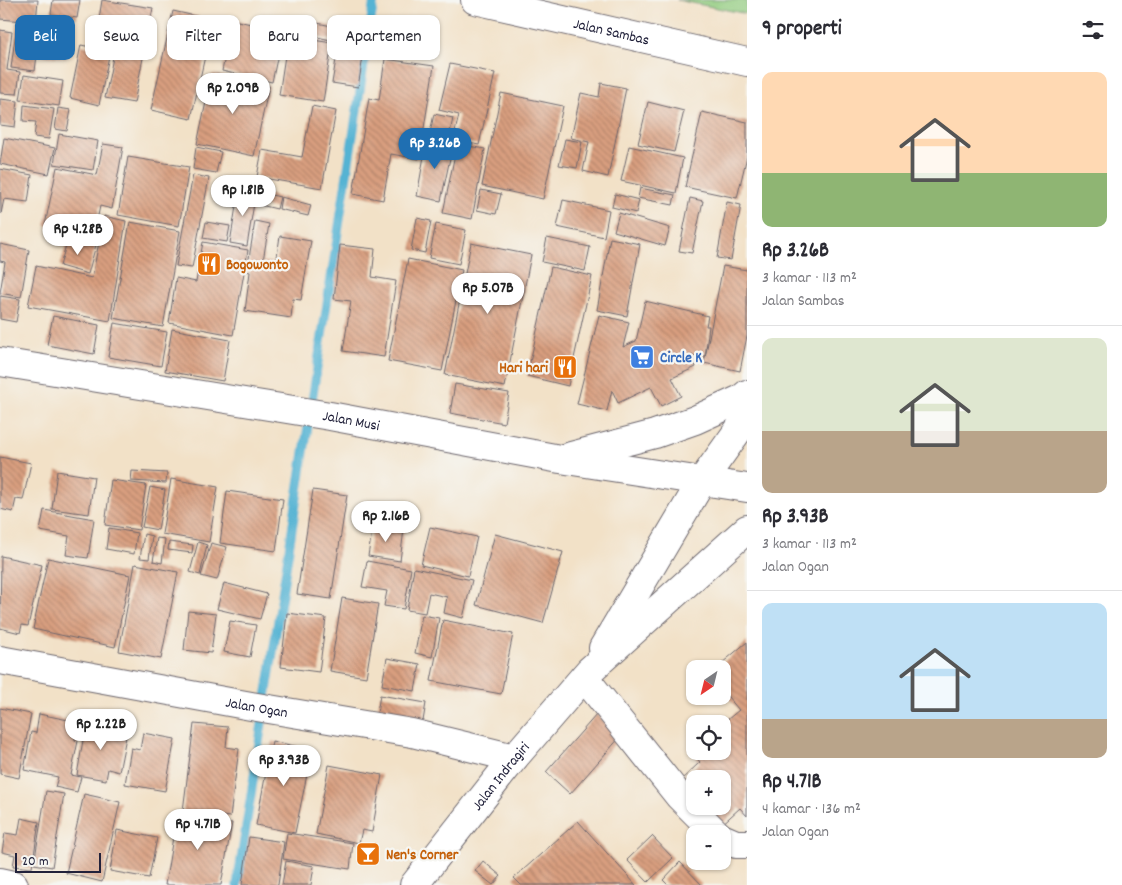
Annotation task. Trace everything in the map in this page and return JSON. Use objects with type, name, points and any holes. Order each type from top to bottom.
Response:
[{"type":"street","name":"Jalan Sambas","points":[[475,0],[747,62]]},
{"type":"street","name":"Jalan Musi","points":[[0,362],[330,416],[560,459],[702,481]]},
{"type":"street","points":[[560,459],[655,434],[703,416],[741,399],[747,394]]},
{"type":"street","name":"Jalan Indragiri","points":[[586,674],[702,481],[747,418]]},
{"type":"street","points":[[702,481],[747,488]]},
{"type":"street","name":"Jalan Indragiri","points":[[414,885],[514,758],[586,674],[747,529]]},
{"type":"street","name":"Jalan Ogan","points":[[0,660],[251,706],[412,733],[514,758]]},
{"type":"street","points":[[586,674],[679,796],[708,825]]},
{"type":"street","points":[[731,842],[747,844]]},
{"type":"street","points":[[0,882],[14,885]]},
{"type":"green space","points":[[677,0],[747,0],[747,14]]},
{"type":"building","points":[[0,0],[38,0],[37,15],[15,15],[15,20],[0,19]]},
{"type":"building","points":[[53,0],[80,0],[77,18],[75,15],[51,14]]},
{"type":"building","points":[[102,0],[153,8],[152,15],[100,15]]},
{"type":"building","points":[[173,11],[191,15],[172,15]]},
{"type":"building","points":[[240,22],[250,24],[250,60],[277,60],[272,82],[222,71],[224,60],[240,60]]},
{"type":"building","points":[[317,23],[327,25],[327,39],[317,37]]},
{"type":"building","points":[[0,30],[12,32],[7,70],[20,72],[17,94],[0,93]]},
{"type":"building","points":[[15,38],[15,60],[36,60],[35,71],[11,68]]},
{"type":"building","points":[[167,38],[167,60],[204,60],[191,119],[151,110]]},
{"type":"building","points":[[317,41],[327,42],[327,60],[329,60],[323,102],[279,95],[284,60],[317,60]]},
{"type":"building","points":[[81,45],[85,46],[85,60],[108,60],[99,105],[70,98]]},
{"type":"building","points":[[112,60],[143,60],[134,103],[105,98]]},
{"type":"building","points":[[336,60],[362,60],[358,87],[332,83]]},
{"type":"building","points":[[385,60],[434,66],[419,159],[391,154],[383,200],[353,194],[369,98],[379,100]]},
{"type":"building","points":[[450,64],[495,73],[479,145],[453,140],[459,115],[439,110]]},
{"type":"building","points":[[212,74],[269,86],[254,156],[197,144]]},
{"type":"building","points":[[24,75],[63,81],[59,106],[20,100]]},
{"type":"building","points":[[601,83],[626,88],[608,177],[583,171],[589,142],[571,138],[581,93],[599,97]]},
{"type":"building","points":[[501,93],[563,106],[543,199],[482,186]]},
{"type":"building","points":[[0,99],[18,101],[15,127],[0,125]]},
{"type":"building","points":[[648,102],[684,111],[674,152],[638,144]]},
{"type":"building","points":[[24,105],[54,109],[49,139],[34,137],[36,122],[23,121]]},
{"type":"building","points":[[312,106],[336,111],[322,188],[257,177],[262,150],[302,157]]},
{"type":"building","points":[[58,108],[71,110],[67,131],[55,129]]},
{"type":"building","points":[[702,112],[747,122],[747,156],[737,198],[685,187]]},
{"type":"building","points":[[434,114],[453,118],[449,138],[430,133]]},
{"type":"building","points":[[59,134],[98,141],[93,170],[54,164]]},
{"type":"building","points":[[4,138],[55,148],[49,174],[0,164]]},
{"type":"building","points":[[427,139],[453,144],[441,201],[417,196]]},
{"type":"building","points":[[565,139],[582,142],[577,168],[559,165]]},
{"type":"building","points":[[103,144],[123,147],[112,209],[100,206],[94,235],[45,225],[57,167],[97,175]]},
{"type":"building","points":[[457,144],[485,149],[472,219],[443,213]]},
{"type":"building","points":[[629,146],[683,158],[676,193],[621,181]]},
{"type":"building","points":[[196,147],[221,152],[216,173],[193,169]]},
{"type":"building","points":[[128,157],[189,167],[179,226],[118,215]]},
{"type":"building","points":[[0,169],[32,175],[28,202],[4,199],[1,214]]},
{"type":"building","points":[[193,175],[209,178],[192,268],[176,266]]},
{"type":"building","points":[[239,188],[256,191],[247,246],[230,243]]},
{"type":"building","points":[[640,188],[675,195],[673,205],[638,198]]},
{"type":"building","points":[[481,190],[501,194],[496,214],[477,210]]},
{"type":"building","points":[[259,192],[280,197],[277,209],[256,204]]},
{"type":"building","points":[[615,194],[639,200],[636,213],[612,207]]},
{"type":"building","points":[[281,197],[311,205],[308,216],[279,209]]},
{"type":"building","points":[[690,198],[703,201],[692,253],[679,251]]},
{"type":"building","points":[[563,200],[609,210],[604,237],[557,227]]},
{"type":"building","points":[[727,202],[741,205],[731,260],[717,258]]},
{"type":"building","points":[[619,213],[670,228],[665,246],[614,231]]},
{"type":"building","points":[[104,216],[126,221],[110,321],[28,306],[36,266],[92,278]]},
{"type":"building","points":[[417,218],[431,221],[425,253],[411,250]]},
{"type":"building","points":[[255,221],[269,224],[263,261],[276,263],[280,236],[311,241],[301,300],[293,299],[291,318],[245,311],[250,272],[247,271]]},
{"type":"building","points":[[130,222],[180,231],[163,327],[113,318]]},
{"type":"building","points":[[206,222],[230,226],[227,242],[203,238]]},
{"type":"building","points":[[436,224],[466,230],[459,264],[429,258]]},
{"type":"building","points":[[68,238],[96,245],[88,274],[60,266]]},
{"type":"building","points":[[547,238],[590,247],[585,271],[542,262]]},
{"type":"building","points":[[610,238],[640,244],[627,316],[597,310]]},
{"type":"building","points":[[203,242],[248,250],[233,335],[169,323],[176,278],[196,282]]},
{"type":"building","points":[[471,243],[531,255],[505,387],[445,375]]},
{"type":"building","points":[[0,244],[29,250],[21,297],[0,293],[5,262],[0,261]]},
{"type":"building","points":[[340,245],[375,249],[372,277],[396,281],[384,357],[343,351],[351,301],[334,299]]},
{"type":"building","points":[[408,259],[462,270],[442,371],[388,361]]},
{"type":"building","points":[[723,266],[747,270],[747,336],[740,371],[704,363]]},
{"type":"building","points":[[551,267],[592,276],[568,386],[527,376]]},
{"type":"building","points":[[0,296],[20,299],[16,322],[0,319]]},
{"type":"building","points":[[645,301],[708,316],[706,326],[709,326],[705,357],[691,355],[696,367],[672,378],[681,396],[661,406],[651,387],[618,403],[612,390],[607,411],[577,404],[599,315],[629,322],[623,347],[636,341]]},
{"type":"building","points":[[53,316],[99,325],[94,354],[47,345]]},
{"type":"building","points":[[114,323],[167,332],[161,366],[108,357]]},
{"type":"building","points":[[172,329],[230,340],[223,381],[165,371]]},
{"type":"building","points":[[455,384],[509,393],[504,423],[450,413]]},
{"type":"building","points":[[0,457],[31,463],[23,500],[16,499],[13,512],[0,509]]},
{"type":"building","points":[[57,471],[94,477],[89,514],[52,509]]},
{"type":"building","points":[[132,471],[167,473],[166,483],[131,481]]},
{"type":"building","points":[[171,479],[218,487],[209,542],[162,534]]},
{"type":"building","points":[[111,480],[146,485],[139,530],[105,525]]},
{"type":"building","points":[[150,487],[165,490],[158,530],[142,527]]},
{"type":"building","points":[[313,490],[347,495],[331,599],[297,594]]},
{"type":"building","points":[[227,491],[283,499],[276,551],[220,543]]},
{"type":"building","points":[[44,510],[94,519],[88,558],[66,555],[69,536],[40,531]]},
{"type":"building","points":[[373,525],[404,529],[400,561],[368,556]]},
{"type":"building","points":[[430,527],[477,537],[468,576],[421,565]]},
{"type":"building","points":[[109,528],[137,533],[134,554],[106,549]]},
{"type":"building","points":[[144,534],[152,536],[149,559],[140,558]]},
{"type":"building","points":[[495,534],[563,552],[543,623],[476,605]]},
{"type":"building","points":[[157,538],[165,539],[162,563],[153,561]]},
{"type":"building","points":[[169,542],[193,545],[192,553],[168,550]]},
{"type":"building","points":[[198,542],[207,545],[200,575],[190,572]]},
{"type":"building","points":[[211,543],[227,547],[217,580],[201,576]]},
{"type":"building","points":[[1,556],[42,565],[28,626],[22,625],[20,633],[0,628]]},
{"type":"building","points":[[48,558],[130,575],[115,647],[33,629]]},
{"type":"building","points":[[367,561],[411,569],[404,609],[384,606],[387,591],[362,587]]},
{"type":"building","points":[[135,564],[178,572],[161,659],[119,651]]},
{"type":"building","points":[[414,568],[472,580],[463,618],[444,613],[447,597],[429,593],[425,613],[407,610]]},
{"type":"building","points":[[224,583],[267,594],[260,619],[217,609]]},
{"type":"building","points":[[342,598],[378,604],[366,677],[330,671]]},
{"type":"building","points":[[188,611],[216,614],[211,653],[184,650]]},
{"type":"building","points":[[287,613],[326,618],[319,672],[281,667]]},
{"type":"building","points":[[422,615],[439,618],[432,657],[415,653]]},
{"type":"building","points":[[443,620],[513,634],[501,694],[431,681]]},
{"type":"building","points":[[230,621],[256,625],[250,657],[224,652]]},
{"type":"building","points":[[747,642],[747,816],[740,808],[719,825],[710,815],[731,815],[731,770],[692,770],[700,762],[698,760],[731,760],[731,717],[739,710],[731,701],[731,660],[726,660]]},
{"type":"building","points":[[387,658],[420,664],[415,691],[382,685]]},
{"type":"building","points":[[380,695],[426,703],[422,727],[376,719]]},
{"type":"building","points":[[0,708],[31,714],[19,778],[0,774]]},
{"type":"building","points":[[39,714],[78,722],[75,740],[78,741],[71,775],[81,777],[77,792],[55,787],[58,777],[24,770],[31,732],[36,733]]},
{"type":"building","points":[[597,714],[621,736],[570,794],[546,772]]},
{"type":"building","points":[[86,723],[127,732],[119,772],[108,769],[106,780],[77,775]]},
{"type":"building","points":[[194,724],[228,727],[226,747],[239,749],[230,817],[183,811]]},
{"type":"building","points":[[143,733],[175,739],[165,791],[125,784],[131,748],[140,750]]},
{"type":"building","points":[[272,741],[312,750],[295,833],[256,825]]},
{"type":"building","points":[[329,765],[382,775],[372,832],[362,830],[359,843],[316,834]]},
{"type":"building","points":[[686,775],[686,789],[679,782]]},
{"type":"building","points":[[46,791],[64,794],[52,867],[34,864]]},
{"type":"building","points":[[84,794],[120,802],[102,882],[66,873]]},
{"type":"building","points":[[177,813],[232,823],[221,885],[165,885]]},
{"type":"building","points":[[21,818],[39,822],[32,868],[13,866],[15,855],[2,852],[5,833],[18,835]]},
{"type":"building","points":[[578,821],[636,885],[521,885],[514,878]]},
{"type":"building","points":[[117,830],[157,838],[149,878],[110,871]]},
{"type":"building","points":[[287,833],[353,843],[350,869],[283,859]]},
{"type":"building","points":[[652,836],[673,858],[648,882],[627,860]]},
{"type":"building","points":[[249,837],[284,842],[278,885],[242,885]]},
{"type":"building","points":[[286,861],[314,866],[311,885],[282,885]]},
{"type":"building","points":[[483,861],[501,876],[493,885],[475,871]]},
{"type":"building","points":[[680,862],[702,885],[668,885],[663,880]]},
{"type":"waterway","points":[[237,885],[374,0]]},
{"type":"place","name":"Bogowonto","points":[[209,264]]},
{"type":"place","name":"Circle K","points":[[642,357]]},
{"type":"place","name":"Hari hari","points":[[565,367]]},
{"type":"place","name":"Nen's Corner","points":[[368,854]]}]
